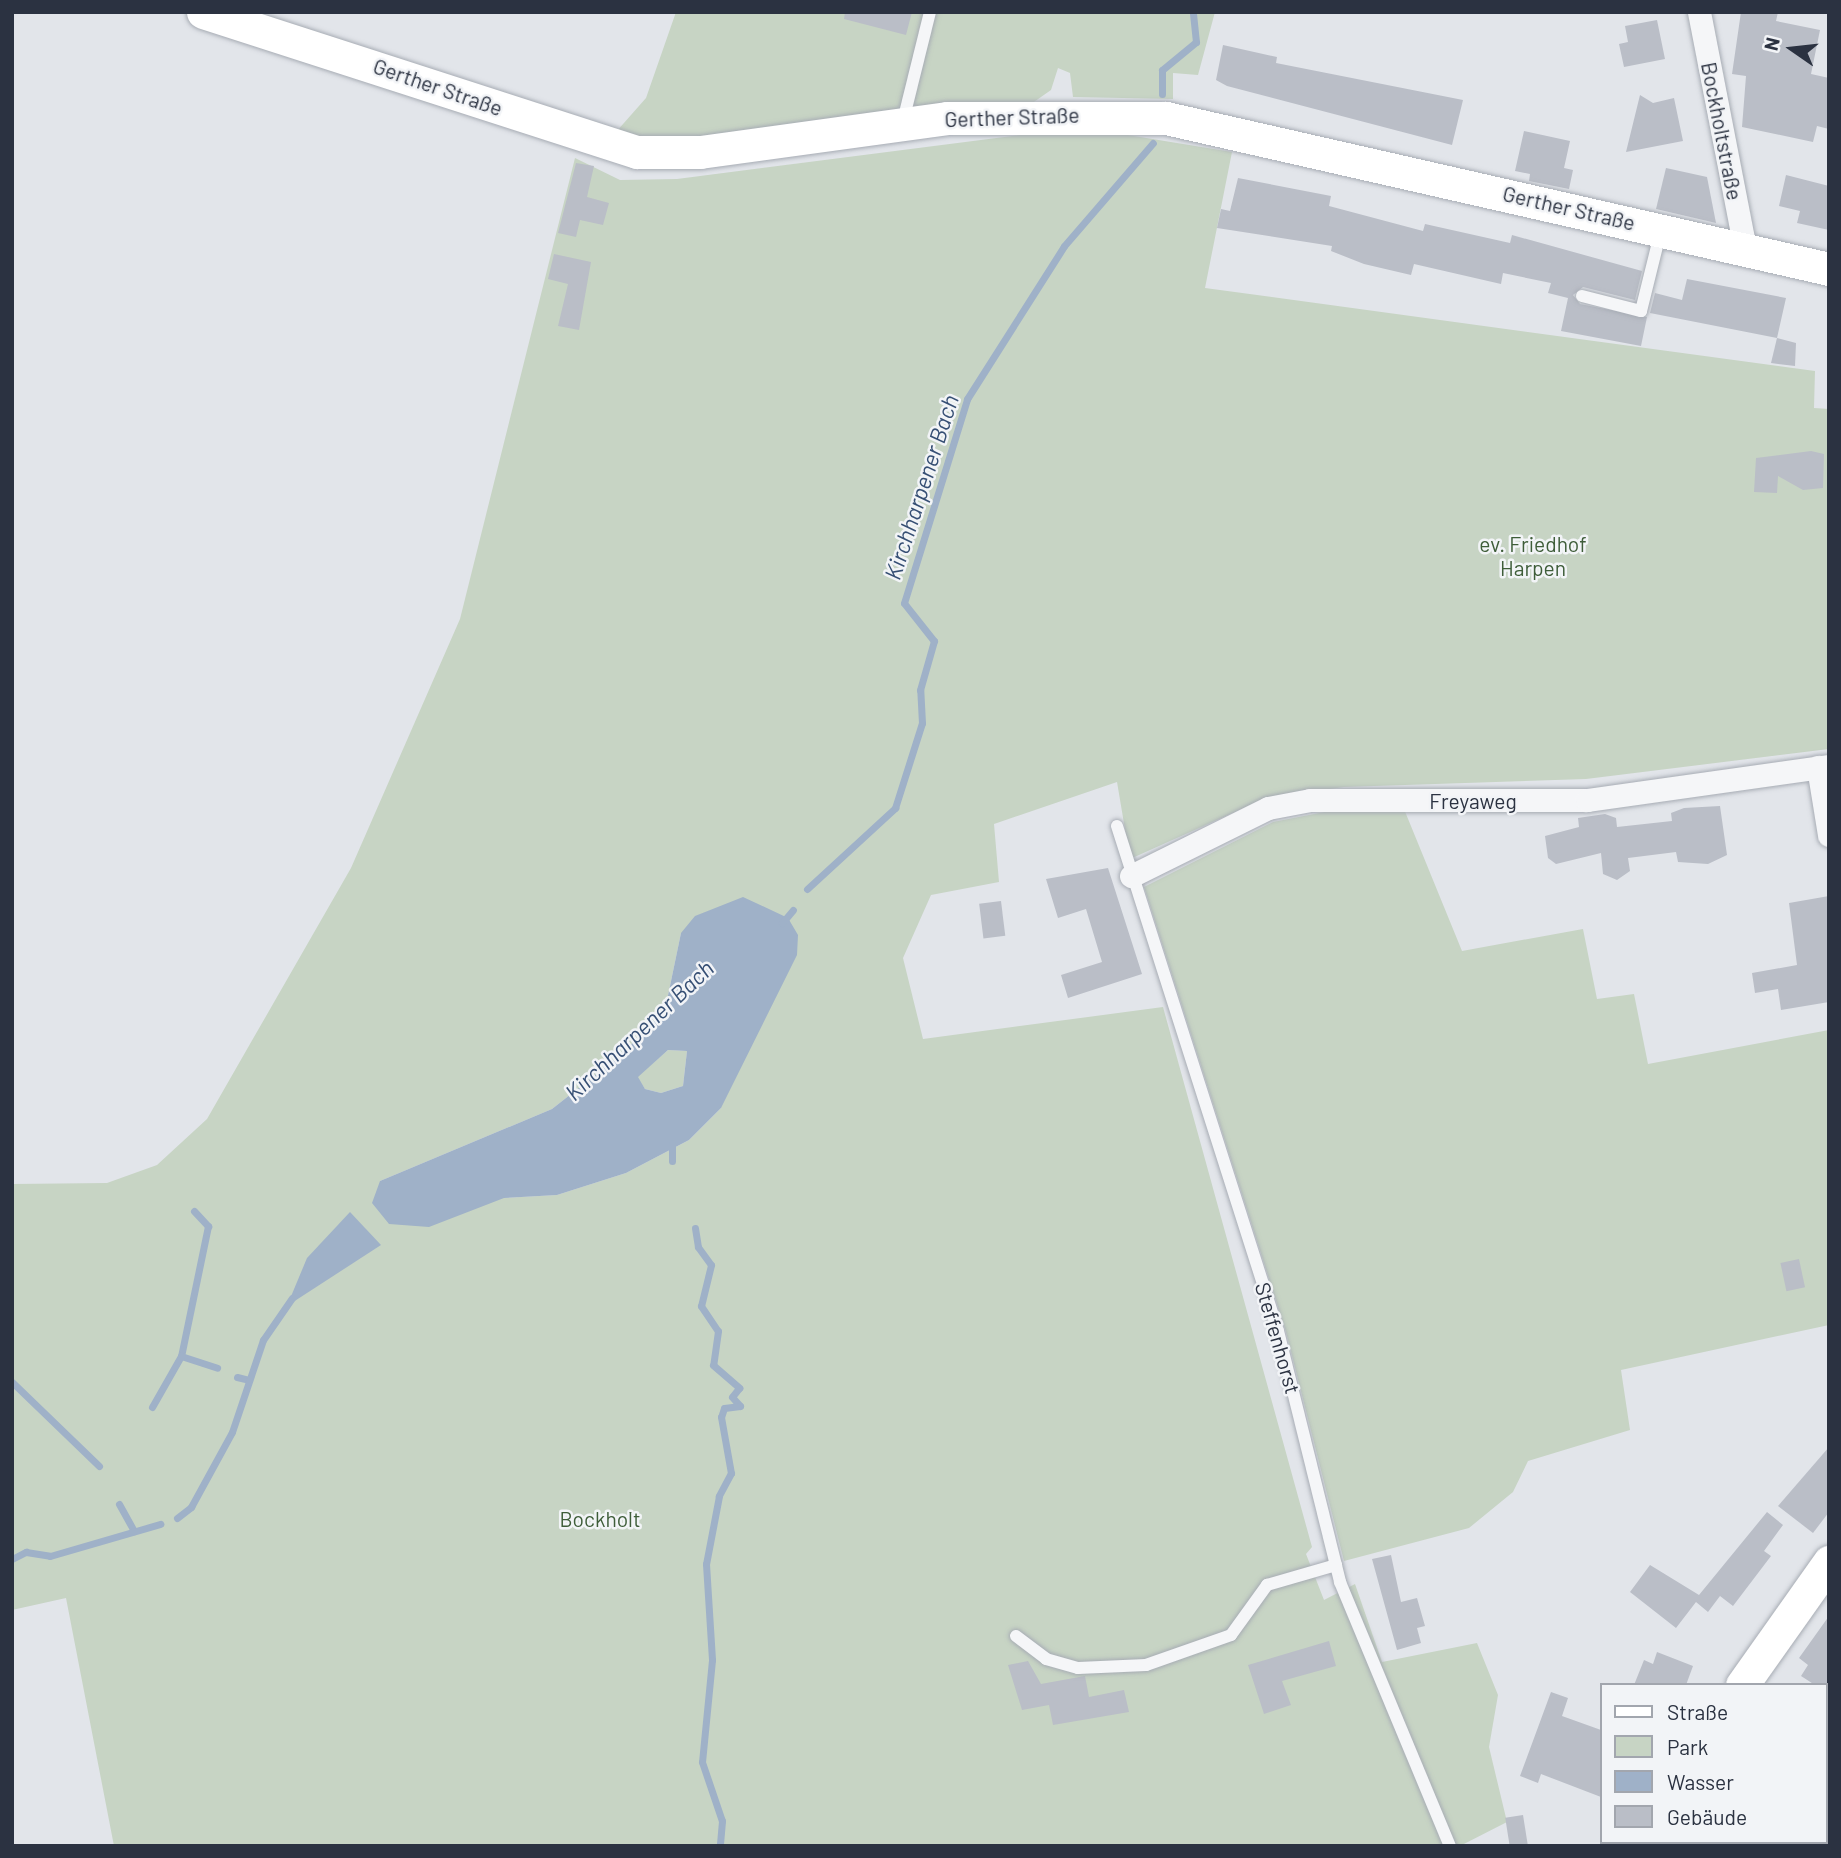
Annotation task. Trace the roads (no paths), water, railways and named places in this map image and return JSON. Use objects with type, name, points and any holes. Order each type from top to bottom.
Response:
[{"type":"street","name":"Gerther Straße","points":[[203,12],[637,152],[700,152],[902,123],[1065,114],[1167,118],[1829,269]]},
{"type":"street","name":"Bockholtstraße","points":[[1699,12],[1745,249]]},
{"type":"street","points":[[1823,766],[1829,835]]},
{"type":"street","name":"Freyaweg","points":[[1131,876],[1268,808],[1310,800],[1587,800],[1823,766]]},
{"type":"street","points":[[1743,1683],[1829,1562]]},
{"type":"lane","points":[[902,123],[930,12]]},
{"type":"lane","points":[[1582,296],[1641,310],[1661,230]]},
{"type":"lane","name":"Steffenhorst","points":[[1117,826],[1279,1331],[1336,1565],[1374,1673],[1450,1846]]},
{"type":"lane","points":[[1016,1636],[1046,1659],[1078,1668],[1146,1665],[1231,1634],[1266,1585],[1336,1565]]},
{"type":"water","points":[[743,897],[788,918],[798,935],[797,955],[721,1108],[689,1140],[626,1173],[557,1195],[504,1198],[429,1227],[389,1224],[372,1203],[380,1181],[552,1109],[622,1054],[665,1010],[681,933],[695,916]],"holes":[[[668,1050],[687,1051],[683,1086],[661,1093],[645,1089],[638,1077]]]},
{"type":"water","points":[[350,1212],[381,1245],[287,1306],[307,1258]]},
{"type":"waterway","name":"Kirchharpener Bach","points":[[1162,94],[1162,70],[1196,42],[1193,12]]},
{"type":"waterway","name":"Kirchharpener Bach","points":[[807,889],[895,808],[922,723],[920,690],[934,641],[904,603],[967,399],[1064,246],[1153,143]]},
{"type":"waterway","name":"Kirchharpener Bach","points":[[782,923],[793,910]]},
{"type":"waterway","points":[[672,1143],[672,1161]]},
{"type":"waterway","points":[[194,1211],[208,1226],[181,1356],[217,1368]]},
{"type":"waterway","points":[[695,1228],[698,1247],[711,1265],[701,1306],[718,1331],[713,1365],[739,1388],[732,1397],[740,1406],[724,1408],[721,1417],[731,1473],[719,1496],[706,1564],[712,1660],[702,1762],[722,1821],[720,1846]]},
{"type":"waterway","name":"Kirchharpener Bach","points":[[177,1518],[191,1507],[232,1432],[263,1340],[292,1298]]},
{"type":"waterway","points":[[152,1407],[181,1356]]},
{"type":"waterway","points":[[237,1377],[249,1380]]},
{"type":"waterway","points":[[12,1382],[99,1466]]},
{"type":"waterway","points":[[119,1504],[134,1531]]},
{"type":"waterway","name":"Kirchharpener Bach","points":[[12,1559],[26,1552],[50,1556],[160,1524]]},
{"type":"park label","name":"ev. Friedhof Harpen","points":[[1533,556]]},
{"type":"park label","name":"Bockholt","points":[[600,1519]]}]
